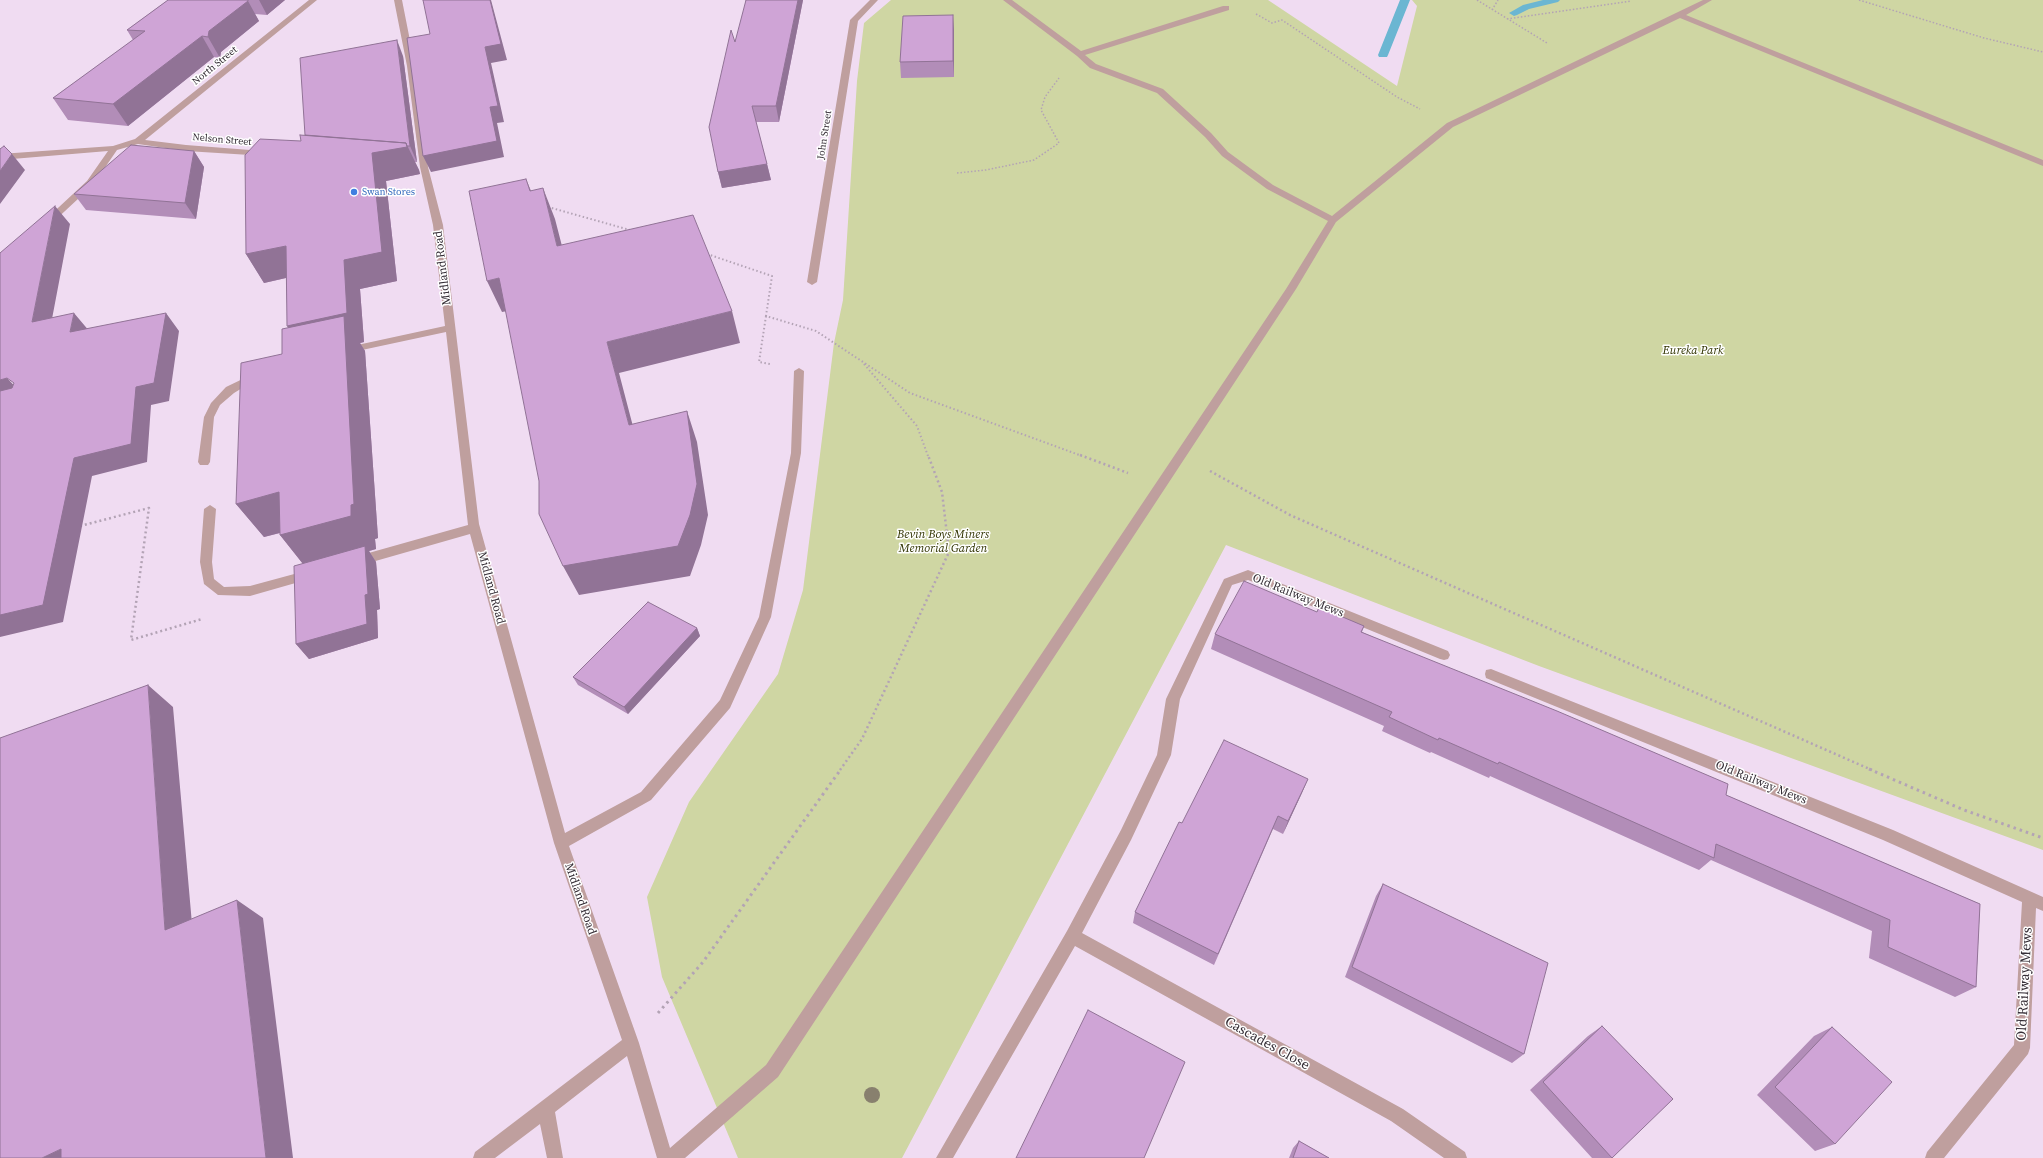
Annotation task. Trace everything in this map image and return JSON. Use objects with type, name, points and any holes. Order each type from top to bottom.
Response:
[{"type":"street","name":"North Street","points":[[114,148],[138,141],[313,0]]},
{"type":"street","name":"Midland Road","points":[[398,0],[411,66],[420,167],[438,225],[474,528],[561,843],[631,1043],[664,1158]]},
{"type":"street","name":"John Street","points":[[812,282],[854,20],[874,0]]},
{"type":"street","points":[[1007,0],[1080,54],[1093,66],[1160,91],[1208,135],[1225,154],[1270,187],[1333,220]]},
{"type":"street","points":[[672,1158],[772,1071],[853,952],[1291,290],[1333,220],[1450,125],[1680,15],[1708,0]]},
{"type":"street","points":[[1080,54],[1226,8]]},
{"type":"street","points":[[1680,15],[2043,163]]},
{"type":"street","name":"Nelson Street","points":[[138,141],[186,148],[273,155]]},
{"type":"street","points":[[0,157],[114,148]]},
{"type":"street","points":[[41,228],[90,183],[114,148]]},
{"type":"street","points":[[335,353],[450,328]]},
{"type":"street","points":[[561,843],[646,796],[725,704],[765,617],[796,453],[800,371]]},
{"type":"street","points":[[204,462],[209,417],[216,403],[230,390],[260,374]]},
{"type":"street","points":[[210,509],[206,562],[208,581],[222,592],[250,591],[322,571]]},
{"type":"street","points":[[344,565],[474,528]]},
{"type":"street","name":"Old Railway Mews","points":[[1072,936],[1126,835],[1164,755],[1173,699],[1228,582],[1248,575],[1444,654]]},
{"type":"street","name":"Old Railway Mews","points":[[1491,674],[1888,835],[2036,901],[2022,1048],[1933,1158]]},
{"type":"street","points":[[944,1158],[1072,936]]},
{"type":"street","name":"Cascades Close","points":[[1072,936],[1397,1115],[1459,1158]]},
{"type":"street","points":[[481,1158],[631,1043]]},
{"type":"street","points":[[546,1109],[555,1158]]},
{"type":"path","points":[[1477,0],[1580,63]]},
{"type":"path","points":[[1492,10],[1498,0]]},
{"type":"path","points":[[1507,19],[1638,0]]},
{"type":"path","points":[[1859,0],[1984,38],[2043,52]]},
{"type":"path","points":[[1226,8],[1242,18],[1258,14],[1272,23],[1282,20],[1397,97],[1450,125]]},
{"type":"path","points":[[957,173],[986,170],[1034,160],[1059,143],[1041,110],[1045,97],[1061,76],[1093,66]]},
{"type":"path","points":[[542,205],[637,232]]},
{"type":"path","points":[[702,252],[772,276],[759,362],[800,371]]},
{"type":"path","points":[[766,316],[816,331],[910,393],[1161,486]]},
{"type":"path","points":[[631,1043],[703,962],[862,739],[949,552],[942,492],[918,426],[861,360]]},
{"type":"path","points":[[1181,455],[1290,515],[1964,810],[2043,838]]},
{"type":"green space","name":"Eureka Park","points":[[891,0],[1268,0],[1397,86],[1417,6],[1412,0],[2043,0],[2043,850],[1539,666],[1226,545],[902,1158],[738,1158],[662,977],[647,897],[689,802],[778,674],[803,590],[834,343],[843,300],[857,81],[864,23]]},
{"type":"building","points":[[168,0],[248,1],[209,31],[208,37],[202,36],[113,104],[53,98],[145,31],[127,30]]},
{"type":"building","points":[[423,0],[490,0],[501,44],[485,47],[498,106],[490,107],[497,141],[423,156],[407,38],[430,34]]},
{"type":"building","points":[[746,0],[798,0],[776,106],[752,106],[767,164],[718,172],[709,127],[731,30],[735,42]]},
{"type":"building","points":[[953,15],[953,61],[900,62],[903,16]]},
{"type":"building","points":[[397,40],[410,146],[407,146],[406,143],[305,135],[300,58]]},
{"type":"building","points":[[300,135],[406,143],[407,147],[372,153],[382,252],[344,260],[347,313],[287,326],[286,246],[246,254],[245,155],[260,139],[301,141]]},
{"type":"building","points":[[131,145],[194,151],[185,203],[74,194]]},
{"type":"building","points":[[4,146],[12,154],[0,171],[0,149]]},
{"type":"building","points":[[526,179],[530,191],[543,188],[557,246],[693,215],[732,311],[607,342],[629,425],[687,411],[697,484],[690,515],[678,546],[563,566],[539,514],[539,481],[499,278],[487,281],[469,191]]},
{"type":"building","points":[[55,206],[32,322],[74,313],[70,332],[166,313],[154,383],[136,387],[131,444],[74,458],[43,605],[0,615],[0,391],[12,388],[14,383],[7,378],[0,380],[0,253]]},
{"type":"building","points":[[344,316],[354,504],[351,505],[351,516],[280,535],[279,492],[236,504],[241,363],[282,354],[282,329]]},
{"type":"building","points":[[365,546],[368,594],[365,595],[367,624],[296,644],[294,566]]},
{"type":"building","points":[[1244,581],[1317,612],[1319,607],[1364,626],[1361,632],[1557,711],[1728,784],[1726,795],[1980,904],[1976,987],[1888,947],[1890,920],[1716,844],[1714,858],[1499,762],[1498,764],[1439,738],[1438,740],[1389,717],[1392,712],[1215,634]]},
{"type":"building","points":[[648,602],[697,628],[624,707],[573,677]]},
{"type":"building","points":[[148,685],[165,930],[237,900],[266,1158],[61,1158],[61,1149],[42,1158],[0,1158],[0,738]]},
{"type":"building","points":[[1224,740],[1308,779],[1288,821],[1278,816],[1218,954],[1135,912],[1179,822],[1182,823]]},
{"type":"building","points":[[1383,884],[1548,963],[1524,1054],[1352,967]]},
{"type":"building","points":[[1088,1010],[1185,1062],[1144,1158],[1016,1158]]},
{"type":"building","points":[[1602,1026],[1673,1099],[1612,1158],[1543,1082]]},
{"type":"building","points":[[1832,1027],[1892,1082],[1835,1144],[1775,1087]]},
{"type":"building","points":[[1299,1141],[1329,1158],[1293,1158]]},
{"type":"waterway","points":[[1383,55],[1405,0]]},
{"type":"waterway","points":[[1514,13],[1526,7],[1555,0]]},
{"type":"place","name":"Swan Stores","points":[[354,192]]},
{"type":"park label","name":"Bevin Boys Miners Memorial Garden","points":[[943,542]]}]
